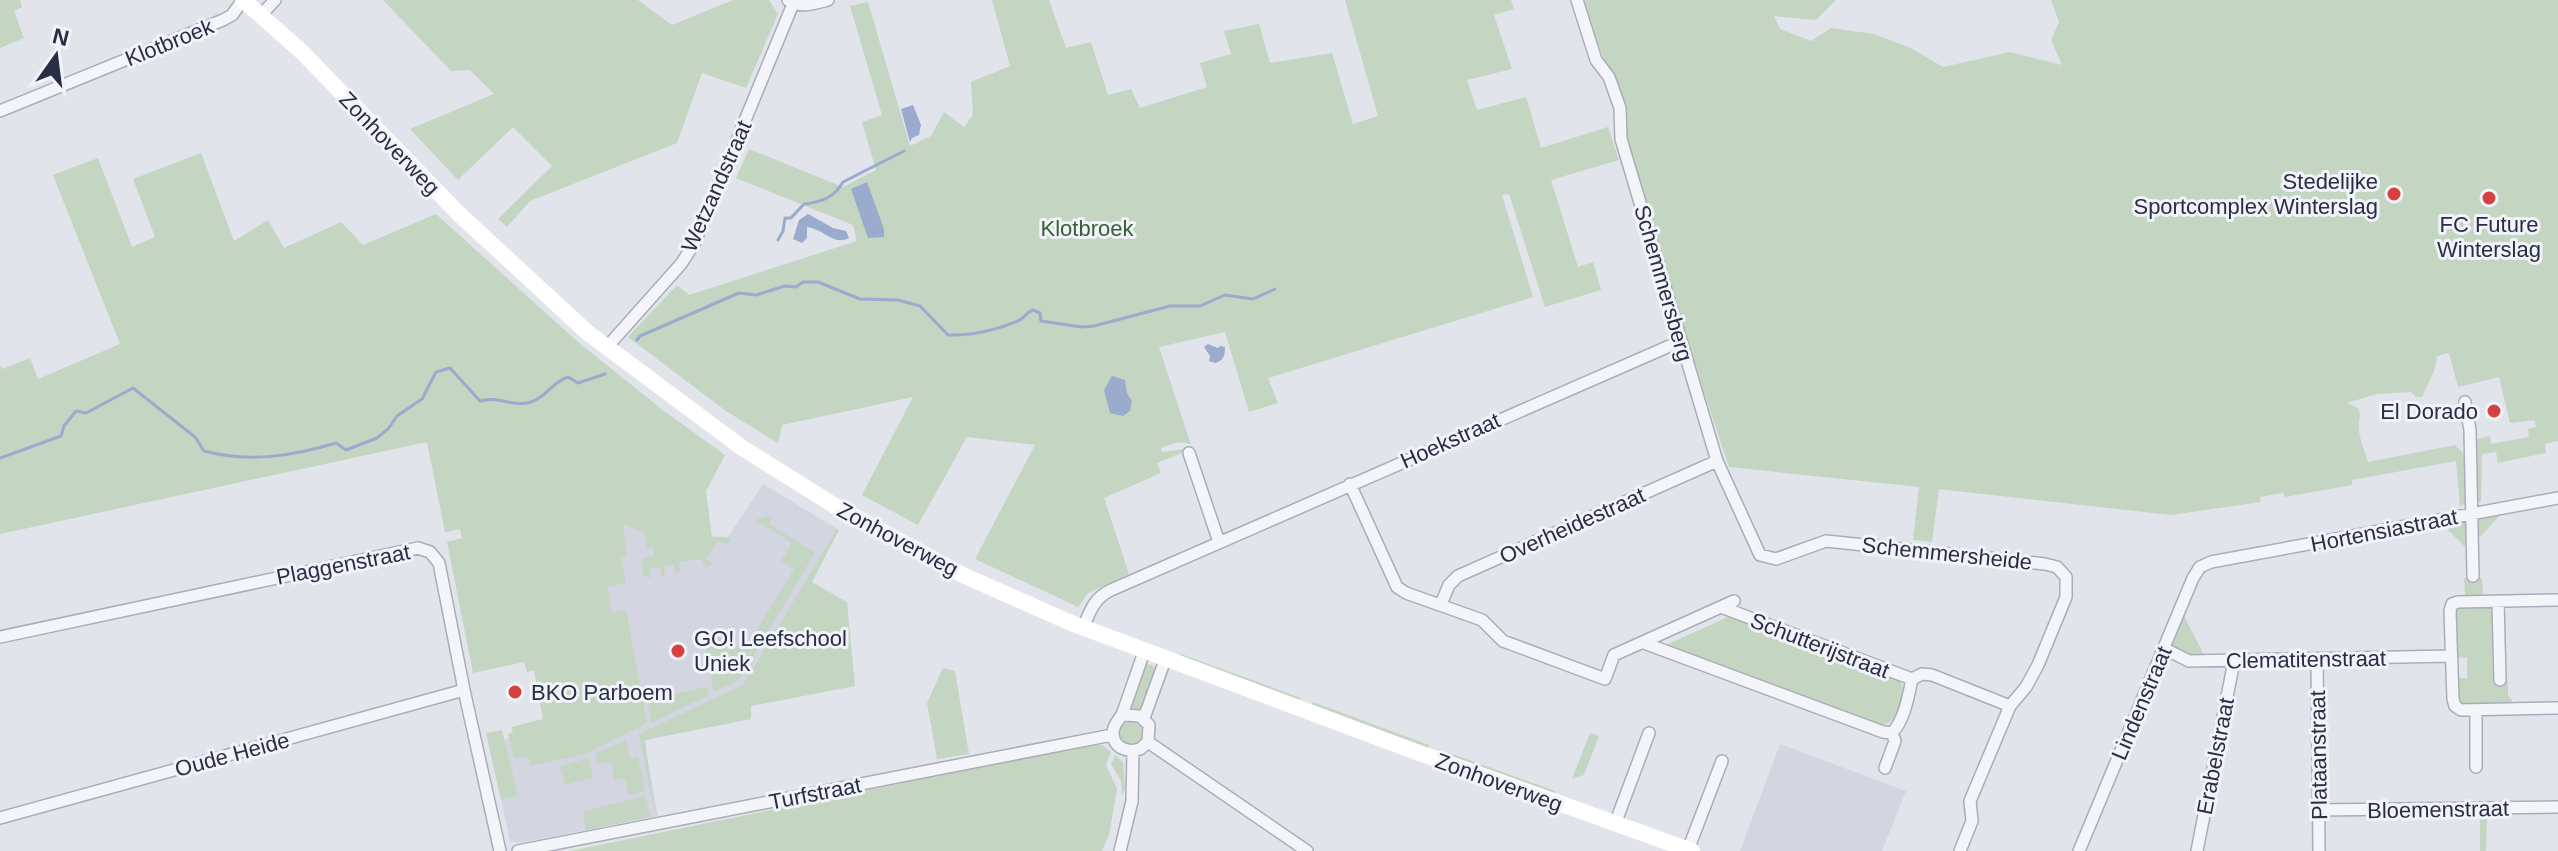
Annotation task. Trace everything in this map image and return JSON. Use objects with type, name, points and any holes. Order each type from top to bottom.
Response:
[{"type":"street","name":"Zonhoverweg","points":[[243,0],[369,119],[459,214],[607,347],[741,447],[854,517],[965,576],[1083,628],[1690,850]]},
{"type":"street","name":"Klotbroek","points":[[0,111],[223,20],[232,15],[243,0]]},
{"type":"street","points":[[261,15],[275,0]]},
{"type":"street","name":"Wetzandstraat","points":[[607,347],[681,264],[694,244],[790,2],[809,5],[828,0]]},
{"type":"street","name":"Schemmersberg","points":[[1577,0],[1596,60],[1609,77],[1620,108],[1621,139],[1717,461],[1753,543],[1760,555],[1768,558]]},
{"type":"street","name":"Hoekstraat","points":[[1083,628],[1093,604],[1101,595],[1681,341]]},
{"type":"street","name":"Hortensiastraat","points":[[2465,402],[2470,430],[2473,576]]},
{"type":"street","points":[[1189,453],[1219,542]]},
{"type":"street","name":"Overheidestraat","points":[[1441,604],[1449,585],[1458,576],[1717,461]]},
{"type":"street","points":[[1350,484],[1397,587],[1482,620],[1503,641],[1605,679],[1614,655],[1734,601]]},
{"type":"street","name":"Hortensiastraat","points":[[2211,562],[2558,498]]},
{"type":"street","name":"Schemmersheide","points":[[1768,558],[1782,558],[1826,541],[2045,564],[2057,567],[2066,577],[2066,597],[2038,665],[2026,687],[2010,706],[1970,801],[1972,821],[1960,851]]},
{"type":"street","name":"Plaggenstraat","points":[[0,637],[418,548],[430,552],[439,563],[500,851]]},
{"type":"street","name":"Lindenstraat","points":[[2079,851],[2193,578],[2200,567],[2211,562]]},
{"type":"street","points":[[2558,600],[2452,604],[2451,656],[2453,699],[2455,706],[2461,710],[2558,708]]},
{"type":"street","points":[[2498,601],[2500,680]]},
{"type":"street","name":"Schutterijstraat","points":[[1721,607],[1912,679],[1922,674],[1932,675],[2010,706]]},
{"type":"street","points":[[1644,643],[1883,732],[1892,733],[1897,729],[1912,679]]},
{"type":"street","name":"Clematitenstraat","points":[[2165,649],[2189,661],[2451,656]]},
{"type":"street","points":[[1144,652],[1124,715],[1114,725],[1112,735],[1124,750],[1140,749],[1148,742],[1150,733],[1144,718],[1165,660]]},
{"type":"street","name":"Plataanstraat","points":[[2317,659],[2319,851]]},
{"type":"street","name":"Erabelstraat","points":[[2197,851],[2234,661]]},
{"type":"street","name":"Oude Heide","points":[[0,818],[464,690]]},
{"type":"street","points":[[2476,710],[2476,767]]},
{"type":"street","points":[[1124,715],[1134,714],[1144,718]]},
{"type":"street","points":[[1615,824],[1649,733]]},
{"type":"street","points":[[1885,768],[1895,741],[1892,733]]},
{"type":"street","name":"Turfstraat","points":[[518,851],[1112,735]]},
{"type":"street","points":[[1148,742],[1307,851]]},
{"type":"street","points":[[1120,851],[1132,801],[1133,751]]},
{"type":"street","points":[[1690,850],[1722,761]]},
{"type":"street","name":"Bloemenstraat","points":[[2319,810],[2558,807]]},
{"type":"shaded area","name":"GO! Leefschool Uniek","points":[[763,484],[839,530],[747,697],[751,719],[644,740],[658,816],[519,843],[510,841],[489,744],[597,713],[590,584],[625,525],[644,532],[728,537]]},
{"type":"shaded area","points":[[1780,744],[1906,791],[1882,851],[1740,851]]},
{"type":"green space","points":[[0,0],[20,0],[22,7],[14,11],[24,38],[0,48]]},
{"type":"green space","points":[[383,0],[638,0],[672,25],[733,0],[769,0],[778,14],[746,88],[702,73],[677,143],[530,201],[507,227],[498,219],[552,166],[513,127],[458,180],[410,129],[494,94],[470,70],[451,71]]},
{"type":"green space","name":"Klotbroek","points":[[992,0],[1049,0],[1066,48],[1091,42],[1108,95],[1131,89],[1140,108],[1207,87],[1200,63],[1231,54],[1224,31],[1259,24],[1270,63],[1332,53],[1353,124],[1378,116],[1345,0],[1511,0],[1514,9],[1494,15],[1512,69],[1467,80],[1477,110],[1526,97],[1541,148],[1608,127],[1619,160],[1551,180],[1578,267],[1593,262],[1601,290],[1545,307],[1509,194],[1502,195],[1533,297],[1268,378],[1278,403],[1249,412],[1225,332],[1159,347],[1191,445],[1180,442],[1161,448],[1162,452],[1184,449],[1184,452],[1157,463],[1161,473],[1104,498],[1129,574],[1088,593],[1078,607],[975,559],[1035,445],[967,437],[918,525],[862,495],[913,397],[782,425],[778,443],[726,411],[628,337],[677,285],[689,295],[857,241],[853,225],[736,178],[749,149],[843,187],[876,170],[862,122],[882,115],[850,6],[868,2],[910,146],[931,136],[944,112],[964,127],[973,115],[971,82],[1010,66]]},
{"type":"green space","points":[[1584,0],[1836,0],[1816,20],[1774,16],[1780,29],[1811,41],[1831,28],[1874,34],[1911,48],[1943,67],[2010,52],[2062,65],[2051,40],[2059,22],[2051,0],[2558,0],[2558,441],[2545,444],[2546,453],[2498,463],[2496,452],[2482,454],[2481,502],[2477,502],[2474,443],[2490,436],[2491,444],[2529,437],[2528,429],[2536,427],[2535,420],[2510,423],[2499,377],[2458,387],[2449,353],[2437,356],[2435,369],[2422,397],[2416,397],[2411,392],[2377,394],[2347,403],[2359,409],[2360,434],[2368,462],[2455,445],[2465,455],[2467,501],[2460,507],[2456,461],[2352,480],[2352,485],[2285,497],[2283,493],[2260,497],[2261,502],[2171,515],[1939,489],[1932,542],[1913,540],[1919,487],[1729,467],[1682,326],[1626,135],[1620,94],[1600,49]]},
{"type":"green space","points":[[201,153],[234,241],[268,220],[284,248],[341,222],[363,245],[436,214],[578,342],[725,455],[706,491],[712,537],[731,538],[726,545],[718,541],[706,559],[713,564],[705,568],[702,559],[679,562],[680,572],[675,573],[674,564],[664,566],[665,575],[661,576],[660,567],[650,568],[651,578],[644,575],[641,559],[654,556],[653,548],[647,548],[644,532],[625,525],[623,528],[627,556],[621,558],[626,583],[607,587],[612,613],[626,610],[647,723],[588,753],[531,766],[528,756],[514,759],[508,734],[513,732],[511,727],[543,719],[534,670],[527,672],[524,662],[473,673],[447,542],[462,538],[460,529],[445,532],[427,442],[0,534],[0,364],[2,369],[30,358],[38,379],[120,344],[53,175],[98,158],[132,247],[155,237],[133,179]]},
{"type":"green space","points":[[2499,512],[2500,515],[2481,536],[2476,534],[2479,517]]},
{"type":"green space","points":[[767,516],[772,518],[769,524],[815,553],[739,680],[714,692],[704,642],[713,640],[712,633],[744,651],[794,569],[781,561],[792,543],[755,520]]},
{"type":"green space","points":[[2462,520],[2468,524],[2468,542],[2464,546],[2448,530]]},
{"type":"green space","points":[[837,529],[812,582],[847,602],[855,686],[751,706],[751,719],[645,740],[655,816],[639,734],[743,685]]},
{"type":"green space","points":[[2464,578],[2482,578],[2483,595],[2465,596]]},
{"type":"green space","points":[[2458,607],[2490,607],[2494,611],[2496,680],[2508,681],[2511,704],[2459,703],[2457,678],[2467,678],[2467,658],[2456,657],[2455,612]]},
{"type":"green space","points":[[2183,614],[2205,657],[2191,657],[2171,647]]},
{"type":"green space","points":[[1730,616],[1899,680],[1904,694],[1896,716],[1877,726],[1664,646]]},
{"type":"green space","points":[[1181,654],[1301,698],[1299,702],[1180,657]]},
{"type":"green space","points":[[1147,664],[1157,671],[1143,713],[1126,711],[1143,667]]},
{"type":"green space","points":[[943,668],[955,671],[969,754],[937,759],[927,703]]},
{"type":"green space","points":[[707,687],[709,695],[651,723],[648,703],[672,698],[672,694]]},
{"type":"green space","points":[[1313,702],[1429,745],[1428,748],[1311,706]]},
{"type":"green space","points":[[1131,722],[1139,726],[1143,734],[1139,742],[1131,746],[1123,742],[1119,734],[1123,726]]},
{"type":"green space","points":[[502,730],[518,795],[501,800],[486,733]]},
{"type":"green space","points":[[1590,733],[1599,736],[1584,775],[1572,779]]},
{"type":"green space","points":[[626,740],[630,759],[638,757],[645,791],[629,795],[625,778],[615,780],[611,762],[597,764],[595,754]]},
{"type":"green space","points":[[1094,744],[1102,745],[1111,752],[1106,765],[1117,789],[1109,835],[1102,851],[570,851]]},
{"type":"green space","points":[[1439,749],[1555,791],[1556,796],[1438,752]]},
{"type":"green space","points":[[1115,755],[1123,762],[1125,789],[1122,795],[1121,781],[1111,764]]},
{"type":"green space","points":[[589,758],[593,778],[565,785],[560,766]]},
{"type":"green space","points":[[645,796],[650,817],[586,830],[583,811]]},
{"type":"green space","points":[[2494,811],[2494,817],[2487,817],[2486,851],[2480,851],[2480,812]]},
{"type":"water","points":[[913,105],[921,125],[919,135],[910,142],[901,109]]},
{"type":"water","points":[[867,182],[884,237],[868,238],[851,189]]},
{"type":"water","points":[[808,214],[833,228],[846,231],[849,238],[833,239],[807,227],[807,238],[802,243],[793,239],[799,220]]},
{"type":"water","points":[[1208,344],[1225,347],[1220,361],[1209,361],[1210,356],[1204,347]]},
{"type":"water","points":[[1112,376],[1125,380],[1132,401],[1130,411],[1123,416],[1110,413],[1104,390]]},
{"type":"waterway","points":[[778,240],[785,218],[791,218],[804,204],[826,198],[836,192],[843,182],[904,151]]},
{"type":"waterway","points":[[637,340],[739,293],[756,295],[785,286],[796,287],[803,282],[818,282],[860,299],[898,300],[920,306],[948,335],[1001,327],[1020,320],[1033,310],[1040,313],[1041,321],[1094,326],[1170,306],[1200,306],[1225,295],[1253,299],[1275,289]]},
{"type":"waterway","points":[[0,458],[61,436],[64,426],[76,411],[86,413],[133,388],[195,437],[204,451],[254,457],[287,454],[336,443],[346,450],[377,438],[397,416],[422,399],[436,372],[450,368],[480,401],[493,399],[518,404],[537,400],[568,377],[578,383],[605,374]]},
{"type":"place","name":"Stedelijke Sportcomplex Winterslag","points":[[2394,194]]},
{"type":"place","name":"FC Future Winterslag","points":[[2489,198]]},
{"type":"place","name":"El Dorado","points":[[2494,411]]},
{"type":"place","name":"GO! Leefschool Uniek","points":[[678,651]]},
{"type":"place","name":"BKO Parboem","points":[[515,692]]}]
